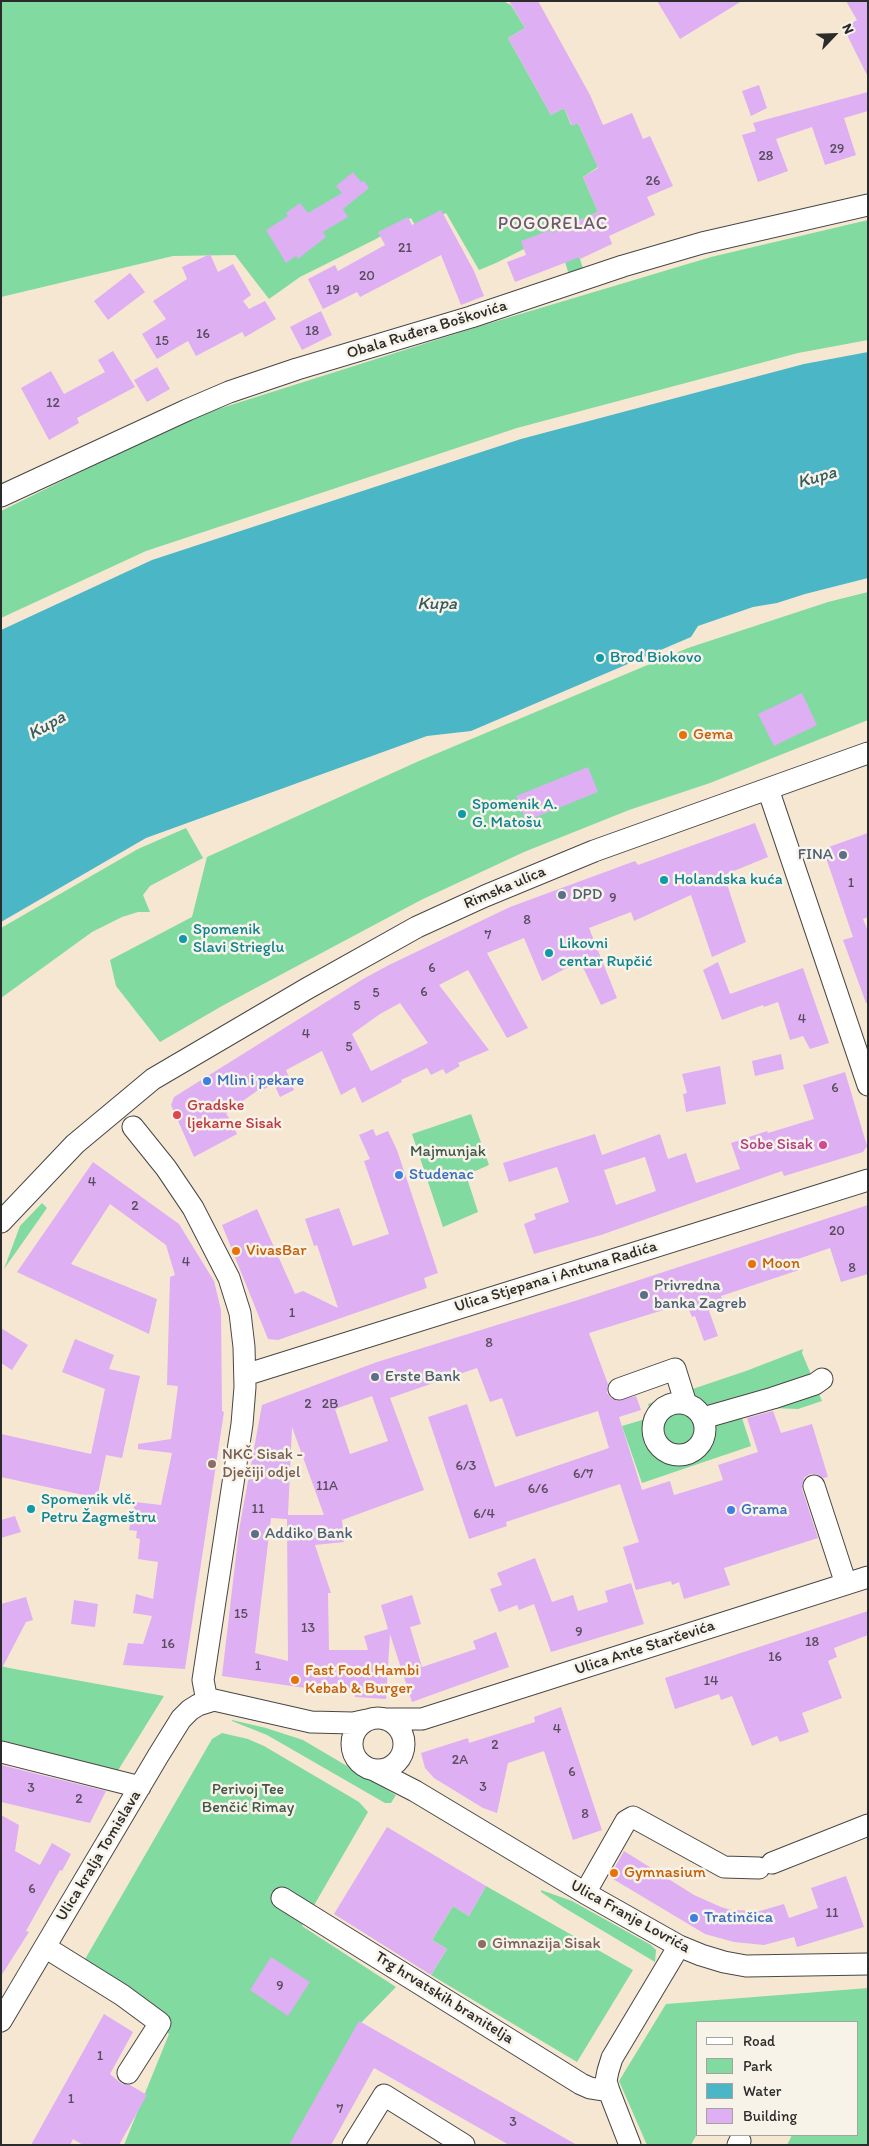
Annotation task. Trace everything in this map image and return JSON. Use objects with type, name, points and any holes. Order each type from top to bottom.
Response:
[{"type":"street","name":"Obala Ruđera Boškovića","points":[[1,496],[145,428],[229,392],[472,318],[623,266],[702,243],[868,205]]},
{"type":"street","name":"Rimska ulica","points":[[1,1222],[75,1144],[153,1079],[308,988],[438,917],[594,851],[868,753]]},
{"type":"street","points":[[768,790],[868,1085]]},
{"type":"street","points":[[133,1127],[166,1168],[194,1208],[229,1278],[240,1313],[245,1375],[242,1424],[203,1680],[206,1701]]},
{"type":"street","name":"Ulica Stjepana i Antuna Radića","points":[[245,1375],[868,1180]]},
{"type":"street","points":[[619,1389],[675,1369],[686,1404]]},
{"type":"street","points":[[703,1418],[773,1398],[815,1384],[822,1379]]},
{"type":"street","points":[[686,1404],[699,1412],[703,1418],[705,1434],[697,1449],[682,1455],[666,1452],[656,1440],[654,1423],[657,1416],[670,1405],[686,1404]]},
{"type":"street","points":[[814,1486],[846,1584]]},
{"type":"street","name":"Ulica Ante Starčevića","points":[[206,1701],[224,1701],[311,1722],[353,1723],[376,1720],[422,1719],[868,1577]]},
{"type":"street","name":"Ulica kralja Tomislava","points":[[1,2021],[181,1719],[190,1710],[206,1701]]},
{"type":"street","points":[[415,1791],[406,1775],[403,1749],[399,1729],[393,1723],[376,1720],[355,1730],[352,1745],[353,1753],[361,1764],[374,1770],[383,1770],[391,1767],[403,1749],[410,1729],[422,1719]]},
{"type":"street","name":"Ulica Ante Starčevića","points":[[311,1722],[339,1740],[353,1753]]},
{"type":"street","points":[[1,1752],[140,1787]]},
{"type":"street","name":"Ulica Franje Lovrića","points":[[374,1770],[415,1791],[679,1946],[724,1962],[746,1966],[868,1964]]},
{"type":"street","points":[[586,1893],[626,1821],[633,1817],[724,1867],[765,1866],[868,1825]]},
{"type":"street","name":"Trg hrvatskih branitelja","points":[[282,1898],[581,2084],[590,2088],[609,2091]]},
{"type":"street","points":[[630,2145],[606,2081],[612,2058],[679,1946]]},
{"type":"street","points":[[45,1947],[122,1995],[160,2023],[128,2073]]},
{"type":"street","points":[[353,2145],[384,2095],[464,2145]]},
{"type":"green space","points":[[1,1],[503,1],[511,5],[525,28],[508,38],[551,115],[564,108],[571,125],[578,123],[598,167],[583,177],[598,212],[565,227],[580,259],[585,275],[570,278],[556,233],[479,270],[446,213],[417,229],[411,218],[376,239],[300,277],[269,299],[235,255],[173,256],[1,297]]},
{"type":"green space","points":[[868,220],[868,340],[798,353],[517,428],[146,551],[1,618],[1,511],[190,418],[477,327],[711,257]]},
{"type":"green space","points":[[868,592],[868,720],[710,783],[629,810],[524,852],[421,900],[222,1006],[160,1042],[116,986],[110,960],[192,917],[207,857],[419,761],[688,648],[828,602]]},
{"type":"green space","points":[[186,828],[203,858],[150,886],[143,895],[150,912],[138,912],[122,917],[92,932],[1,998],[1,928],[138,849]]},
{"type":"green space","name":"Majmunjak","points":[[471,1114],[489,1165],[466,1175],[478,1212],[443,1227],[412,1134]]},
{"type":"green space","points":[[42,1203],[47,1208],[4,1269],[20,1226]]},
{"type":"green space","points":[[803,1349],[802,1353],[822,1401],[798,1409],[772,1408],[742,1418],[751,1446],[642,1483],[622,1426],[652,1417],[648,1404],[746,1371]]},
{"type":"green space","points":[[1,1666],[164,1696],[117,1772],[1,1742]]},
{"type":"green space","points":[[232,1720],[266,1728],[303,1740],[396,1795],[391,1803],[385,1803],[267,1735]]},
{"type":"green space","name":"Perivoj Tee Benčić Rimay","points":[[222,1733],[248,1739],[264,1746],[359,1802],[368,1812],[302,1926],[396,1987],[355,2029],[290,2145],[124,2145],[169,2034],[84,1961],[212,1739]]},
{"type":"green space","points":[[486,1886],[633,1970],[577,2062],[431,1975],[447,1949],[432,1940],[453,1906],[469,1916]]},
{"type":"green space","points":[[541,1890],[572,1901],[651,1945],[656,1950],[655,1962],[563,1907],[541,1892]]},
{"type":"green space","points":[[868,1988],[868,2145],[787,2145],[792,2136],[859,2136],[859,2021],[696,2021],[696,2136],[691,2145],[647,2145],[619,2081],[666,2004]]},
{"type":"water","name":"Kupa","points":[[868,352],[868,578],[777,603],[753,607],[698,626],[691,637],[471,731],[427,736],[146,838],[1,922],[1,630],[152,560],[521,439],[804,364]]},
{"type":"building","points":[[509,1],[538,1],[590,95],[603,125],[632,113],[643,139],[650,136],[673,186],[647,197],[655,215],[609,236],[612,244],[580,259],[580,257],[515,282],[507,262],[526,255],[521,241],[550,230],[552,233],[598,212],[583,177],[598,168],[578,123],[572,126],[564,108],[551,115],[508,38],[525,28]]},
{"type":"building","points":[[657,1],[742,1],[680,39]]},
{"type":"building","points":[[846,1],[868,1],[868,77],[843,27],[857,20]]},
{"type":"building","points":[[759,85],[767,108],[751,116],[742,91]]},
{"type":"building","points":[[868,92],[868,111],[844,118],[856,155],[825,165],[812,127],[776,139],[788,171],[758,182],[742,135],[756,131],[753,123]]},
{"type":"building","points":[[353,172],[369,188],[343,209],[348,217],[323,232],[326,237],[298,259],[296,256],[286,263],[266,230],[288,216],[286,213],[300,203],[308,213],[342,193],[336,186]]},
{"type":"building","points":[[441,210],[474,271],[484,296],[461,305],[441,255],[360,297],[357,292],[323,309],[308,279],[335,265],[338,271],[385,245],[378,232],[408,217],[412,225]]},
{"type":"building","points":[[210,254],[218,272],[233,264],[251,295],[243,301],[249,309],[265,301],[276,319],[245,337],[242,332],[196,356],[188,341],[157,359],[142,334],[166,319],[153,301],[187,279],[182,267]]},
{"type":"building","points":[[130,273],[145,292],[108,320],[94,301]]},
{"type":"building","points":[[321,311],[332,335],[302,350],[290,327]]},
{"type":"building","points":[[113,351],[135,387],[77,418],[79,423],[49,440],[21,388],[51,371],[64,394],[105,372],[98,360]]},
{"type":"building","points":[[157,367],[170,389],[147,402],[134,380]]},
{"type":"building","points":[[802,693],[817,725],[774,746],[758,714]]},
{"type":"building","points":[[588,767],[598,792],[526,821],[516,796]]},
{"type":"building","points":[[755,823],[768,857],[724,875],[746,942],[712,957],[691,895],[634,921],[631,912],[589,928],[617,998],[601,1005],[580,961],[542,981],[524,938],[487,953],[528,1028],[507,1038],[468,970],[439,985],[489,1050],[458,1063],[460,1066],[446,1074],[443,1069],[431,1075],[427,1068],[401,1080],[402,1082],[362,1103],[355,1087],[341,1095],[322,1051],[286,1070],[294,1090],[280,1097],[274,1084],[262,1090],[261,1088],[226,1113],[237,1134],[194,1157],[171,1105],[174,1097],[363,979],[389,965],[510,907],[635,861],[638,865]],"holes":[[[400,1003],[428,1043],[371,1071],[352,1034],[380,1014]]]},
{"type":"building","points":[[868,833],[868,917],[863,919],[868,931],[868,1003],[866,1003],[843,940],[853,937],[823,849]]},
{"type":"building","points":[[718,962],[730,994],[803,968],[829,1043],[810,1049],[803,1036],[790,1040],[778,1002],[764,1007],[763,1005],[722,1020],[703,970]]},
{"type":"building","points":[[781,1054],[784,1069],[755,1076],[752,1061]]},
{"type":"building","points":[[720,1066],[726,1104],[686,1112],[683,1094],[687,1093],[682,1074]]},
{"type":"building","points":[[845,1072],[867,1146],[863,1152],[784,1176],[782,1171],[601,1235],[534,1254],[524,1224],[536,1219],[534,1214],[569,1202],[557,1167],[509,1182],[503,1163],[595,1134],[602,1155],[660,1134],[668,1159],[686,1153],[696,1183],[740,1169],[731,1143],[767,1131],[768,1133],[814,1119],[803,1085]],"holes":[[[645,1157],[656,1191],[616,1205],[604,1170]]]},
{"type":"building","points":[[373,1129],[376,1136],[388,1131],[397,1150],[438,1273],[424,1278],[427,1288],[278,1340],[268,1339],[222,1225],[257,1209],[295,1294],[303,1291],[338,1308],[317,1245],[314,1246],[305,1219],[339,1208],[353,1246],[389,1234],[364,1161],[370,1159],[359,1135]]},
{"type":"building","points":[[93,1162],[179,1224],[214,1281],[221,1310],[222,1411],[224,1412],[185,1669],[123,1665],[128,1643],[143,1644],[152,1616],[133,1613],[136,1594],[153,1599],[158,1562],[138,1559],[140,1539],[136,1538],[137,1531],[129,1530],[135,1502],[161,1505],[172,1453],[138,1449],[138,1444],[171,1439],[178,1386],[167,1385],[170,1277],[175,1275],[166,1245],[110,1204],[71,1264],[157,1299],[149,1334],[17,1272]]},
{"type":"building","points":[[868,1205],[868,1274],[841,1282],[830,1248],[798,1259],[802,1269],[721,1296],[724,1306],[709,1311],[718,1336],[704,1341],[695,1316],[692,1317],[686,1303],[589,1333],[608,1384],[607,1393],[617,1401],[636,1396],[641,1410],[619,1417],[642,1490],[670,1481],[674,1495],[723,1480],[718,1465],[758,1452],[747,1418],[773,1411],[781,1433],[812,1424],[828,1477],[823,1478],[817,1474],[810,1474],[804,1478],[802,1489],[818,1538],[724,1568],[730,1585],[684,1599],[679,1582],[672,1585],[671,1581],[636,1590],[623,1547],[639,1542],[620,1484],[506,1522],[507,1526],[469,1539],[428,1417],[467,1404],[495,1487],[609,1448],[598,1411],[516,1437],[502,1398],[490,1402],[477,1368],[390,1398],[424,1490],[342,1520],[344,1542],[315,1545],[331,1593],[328,1593],[329,1650],[368,1650],[364,1636],[388,1629],[381,1605],[412,1595],[421,1624],[410,1627],[422,1667],[476,1649],[473,1641],[496,1632],[509,1667],[412,1702],[390,1634],[386,1699],[355,1697],[355,1692],[333,1692],[222,1676],[239,1530],[262,1405],[377,1362],[578,1300]],"holes":[[[372,1396],[388,1441],[350,1454],[335,1409]],[[292,1427],[324,1515],[288,1515]],[[271,1518],[287,1519],[288,1661],[255,1653]]]},
{"type":"building","points":[[1,1328],[28,1345],[12,1370],[1,1363]]},
{"type":"building","points":[[75,1339],[114,1355],[109,1369],[140,1376],[122,1458],[106,1455],[97,1498],[1,1477],[1,1434],[91,1454],[105,1389],[62,1372]]},
{"type":"building","points":[[15,1516],[21,1532],[1,1538],[1,1520]]},
{"type":"building","points":[[535,1558],[552,1602],[573,1595],[578,1611],[608,1602],[605,1591],[631,1583],[644,1624],[551,1652],[534,1604],[519,1610],[517,1605],[499,1612],[490,1589],[502,1585],[497,1573]]},
{"type":"building","points":[[26,1597],[33,1620],[26,1622],[1,1670],[1,1604]]},
{"type":"building","points":[[74,1600],[98,1604],[95,1627],[71,1624]]},
{"type":"building","points":[[868,1611],[868,1635],[834,1648],[837,1657],[828,1661],[842,1698],[802,1713],[809,1732],[780,1742],[777,1736],[752,1746],[732,1696],[721,1700],[719,1694],[675,1709],[665,1678]]},
{"type":"building","points":[[561,1707],[602,1830],[573,1840],[544,1751],[508,1763],[497,1813],[483,1808],[434,1778],[425,1768],[421,1753],[468,1738],[469,1743],[535,1722],[534,1717]]},
{"type":"building","points":[[1,1765],[106,1791],[90,1823],[1,1802]]},
{"type":"building","points":[[1,1815],[19,1825],[15,1851],[40,1865],[52,1843],[71,1854],[26,1931],[29,1932],[1,1976]]},
{"type":"building","points":[[387,1827],[486,1886],[469,1916],[453,1906],[432,1940],[447,1949],[431,1975],[334,1914]]},
{"type":"building","points":[[624,1851],[694,1895],[721,1907],[731,1910],[760,1911],[784,1904],[789,1918],[818,1908],[811,1888],[846,1876],[864,1927],[797,1947],[794,1937],[764,1945],[734,1942],[705,1934],[613,1879],[618,1869],[615,1867]]},
{"type":"building","points":[[271,1957],[310,1982],[288,2016],[250,1990]]},
{"type":"building","points":[[104,2014],[133,2032],[110,2074],[122,2084],[130,2085],[147,2095],[119,2145],[83,2145],[73,2139],[70,2145],[31,2145]]},
{"type":"building","points":[[359,2021],[577,2145],[509,2145],[374,2068],[331,2145],[289,2145]]},
{"type":"place","name":"Brod Biokovo","points":[[600,658]]},
{"type":"place","name":"Gema","points":[[683,735]]},
{"type":"place","name":"Spomenik A. G. Matošu","points":[[462,814]]},
{"type":"place","name":"FINA","points":[[843,855]]},
{"type":"place","name":"Holandska kuća","points":[[664,880]]},
{"type":"place","name":"DPD","points":[[562,895]]},
{"type":"place","name":"Spomenik Slavi Strieglu","points":[[183,939]]},
{"type":"place","name":"Likovni centar Rupčić","points":[[549,953]]},
{"type":"place","name":"Mlin i pekare","points":[[207,1081]]},
{"type":"place","name":"Gradske ljekarne Sisak","points":[[177,1115]]},
{"type":"place","name":"Sobe Sisak","points":[[823,1145]]},
{"type":"place","name":"Studenac","points":[[399,1175]]},
{"type":"place","name":"VivasBar","points":[[236,1251]]},
{"type":"place","name":"Moon","points":[[752,1264]]},
{"type":"place","name":"Privredna banka Zagreb","points":[[644,1295]]},
{"type":"place","name":"Erste Bank","points":[[375,1377]]},
{"type":"place","name":"NKČ Sisak - Dječiji odjel","points":[[212,1464]]},
{"type":"place","name":"Spomenik vlč. Petru Žagmeštru","points":[[31,1509]]},
{"type":"place","name":"Grama","points":[[731,1510]]},
{"type":"place","name":"Addiko Bank","points":[[255,1534]]},
{"type":"place","name":"Fast Food Hambi Kebab & Burger","points":[[295,1680]]},
{"type":"place","name":"Gymnasium","points":[[614,1873]]},
{"type":"place","name":"Tratinčica","points":[[694,1918]]},
{"type":"place","name":"Gimnazija Sisak","points":[[482,1944]]},
{"type":"district","name":"POGORELAC","points":[[553,224]]}]
